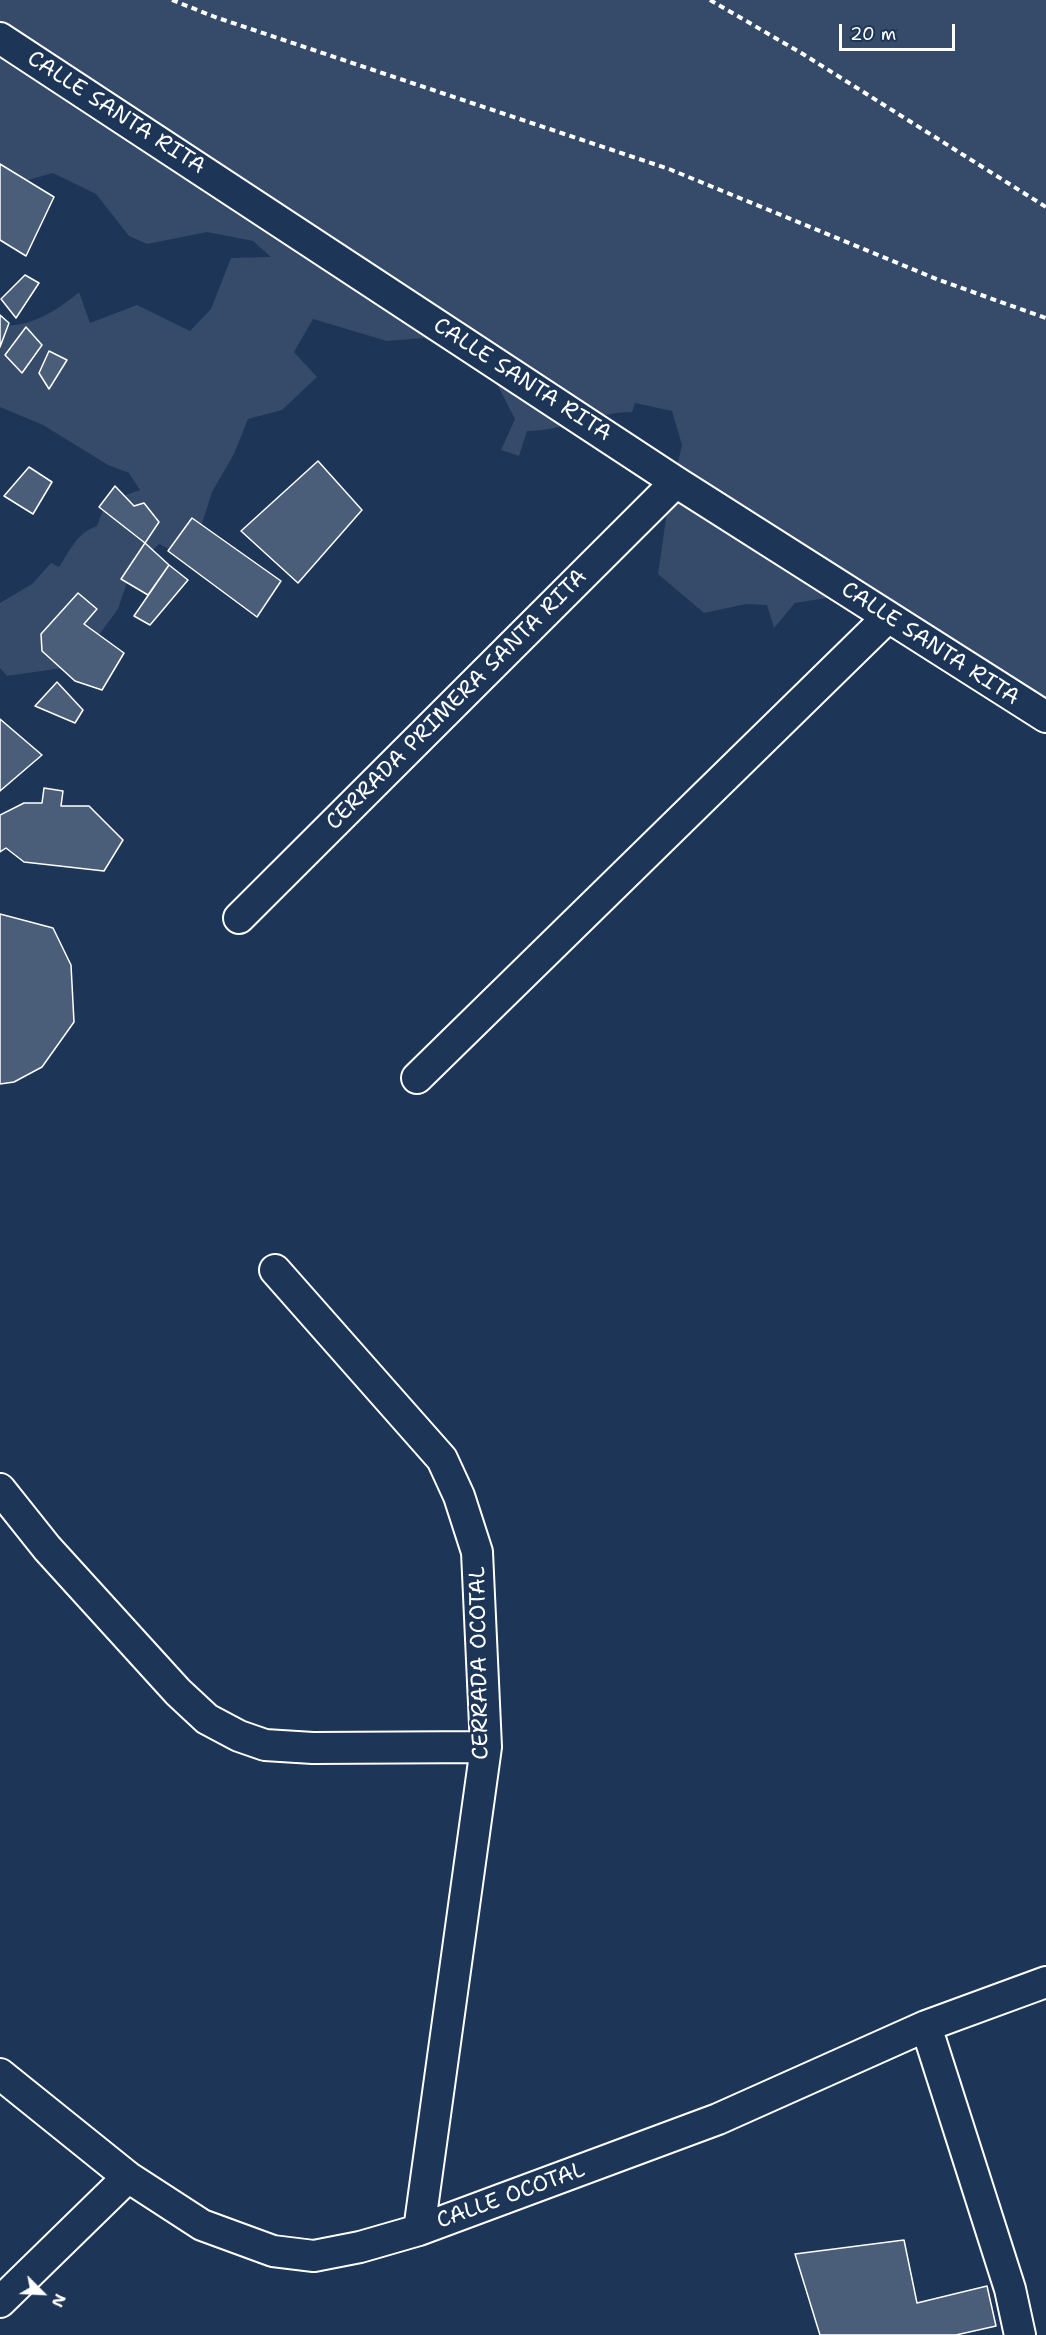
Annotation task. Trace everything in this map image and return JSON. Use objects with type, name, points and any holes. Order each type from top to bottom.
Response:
[{"type":"street","name":"CALLE SANTA RITA","points":[[0,38],[676,482],[1046,717]]},
{"type":"street","name":"CERRADA PRIMERA SANTA RITA","points":[[239,918],[676,482]]},
{"type":"street","points":[[417,1078],[888,617]]},
{"type":"street","name":"CERRADA OCOTAL","points":[[275,1270],[442,1459],[459,1496],[478,1561],[486,1747],[419,2230]]},
{"type":"street","points":[[0,1489],[47,1548],[178,1692],[207,1719],[239,1736],[265,1744],[313,1748],[486,1747]]},
{"type":"street","name":"CALLE OCOTAL","points":[[0,2074],[128,2177],[202,2225],[273,2251],[314,2256],[360,2247],[419,2230],[718,2119],[926,2026],[1046,1982]]},
{"type":"street","points":[[926,2026],[1010,2289],[1020,2335]]},
{"type":"street","points":[[0,2302],[128,2177]]},
{"type":"path","points":[[172,0],[215,17],[669,169],[939,280],[1046,318]]},
{"type":"path","points":[[710,0],[803,54],[1046,207]]},
{"type":"shaded area","points":[[0,0],[1046,0],[1046,697],[993,680],[838,596],[795,603],[774,628],[767,605],[746,604],[704,613],[658,574],[668,505],[682,445],[672,411],[635,403],[632,412],[606,415],[554,428],[527,431],[519,456],[501,450],[515,419],[485,361],[438,346],[424,338],[387,341],[313,319],[294,352],[317,377],[282,410],[248,419],[234,454],[212,492],[199,533],[171,550],[159,544],[130,573],[118,609],[76,666],[7,676],[0,668],[0,603],[32,584],[51,563],[59,567],[79,537],[97,526],[106,502],[140,490],[129,473],[108,465],[43,425],[0,407],[0,324],[20,324],[42,317],[79,292],[90,323],[137,305],[190,331],[211,309],[231,258],[271,257],[253,241],[207,232],[147,244],[129,236],[96,194],[53,173],[0,188]]},
{"type":"building","points":[[0,164],[54,197],[26,256],[0,240]]},
{"type":"building","points":[[25,275],[39,283],[16,318],[1,299]]},
{"type":"building","points":[[0,315],[9,323],[0,347]]},
{"type":"building","points":[[26,327],[42,345],[22,373],[5,355]]},
{"type":"building","points":[[49,351],[67,360],[49,389],[39,373]]},
{"type":"building","points":[[318,461],[362,510],[298,583],[241,531]]},
{"type":"building","points":[[29,467],[52,482],[33,514],[4,496]]},
{"type":"building","points":[[115,486],[134,506],[144,503],[159,522],[145,543],[99,507]]},
{"type":"building","points":[[192,518],[281,581],[257,617],[168,551]]},
{"type":"building","points":[[145,543],[169,565],[148,595],[121,579]]},
{"type":"building","points":[[169,565],[188,580],[150,625],[134,616]]},
{"type":"building","points":[[78,593],[97,609],[84,624],[124,653],[102,690],[75,681],[42,651],[41,634]]},
{"type":"building","points":[[57,682],[83,710],[75,723],[35,706]]},
{"type":"building","points":[[0,719],[42,755],[0,791]]},
{"type":"building","points":[[44,788],[63,791],[61,806],[89,806],[123,840],[104,871],[24,862],[6,848],[0,852],[0,815],[24,803],[42,803]]},
{"type":"building","points":[[0,914],[53,928],[71,965],[74,1022],[42,1067],[14,1082],[0,1084]]},
{"type":"building","points":[[904,2240],[917,2303],[987,2286],[996,2326],[956,2335],[820,2335],[795,2254]]}]
